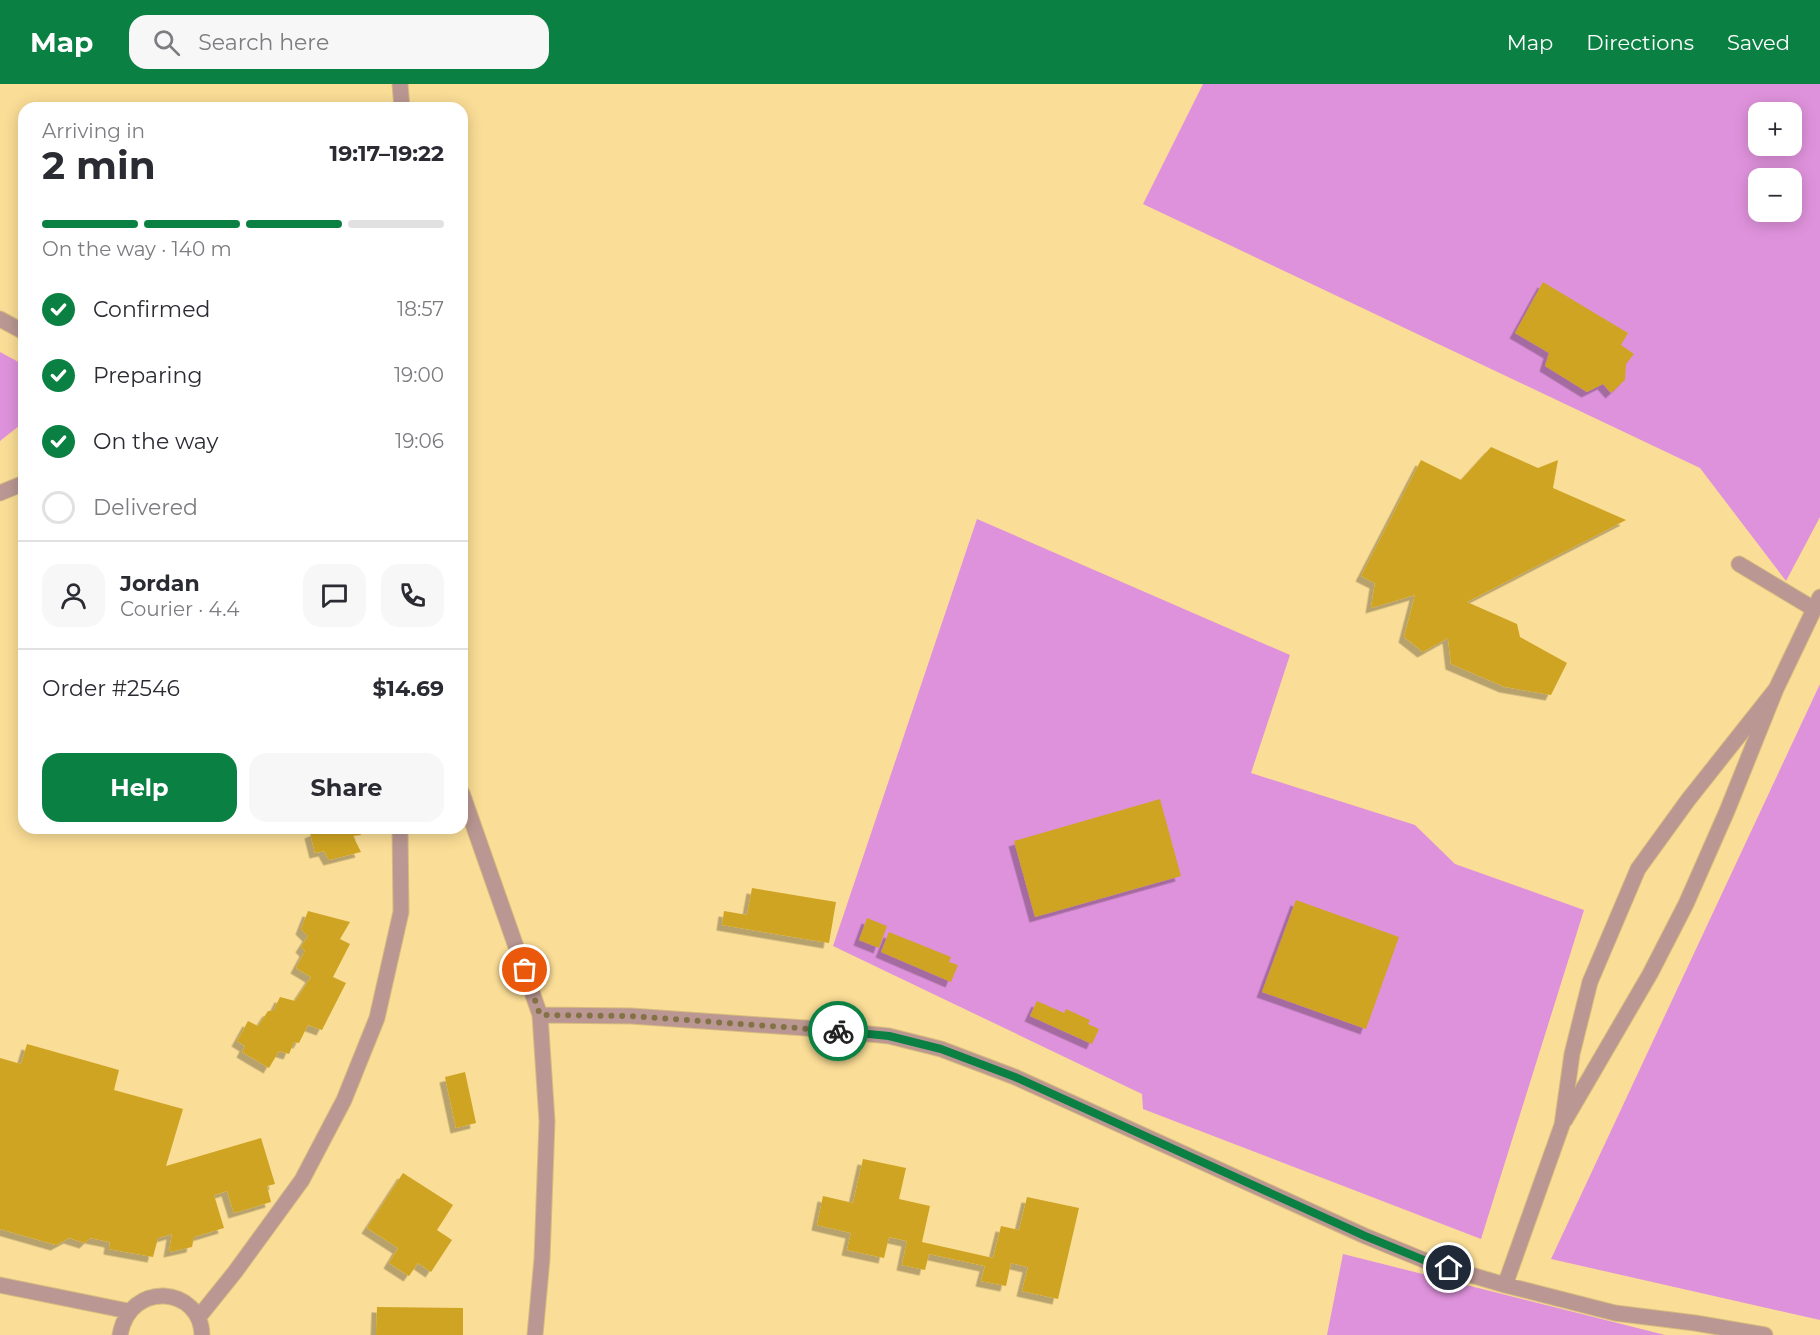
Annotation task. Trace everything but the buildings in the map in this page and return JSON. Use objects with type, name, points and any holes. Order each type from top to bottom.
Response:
[{"type":"street","points":[[400,84],[402,102]]},
{"type":"street","points":[[0,319],[18,329]]},
{"type":"street","points":[[0,493],[18,486]]},
{"type":"street","points":[[1505,1285],[1562,1125],[1639,993],[1686,904],[1727,811],[1776,689],[1817,603],[1740,564]]},
{"type":"street","points":[[1562,1125],[1572,1054],[1590,982],[1638,869],[1688,800],[1776,689]]},
{"type":"street","points":[[468,810],[540,1015],[547,1122],[542,1259],[535,1335]]},
{"type":"street","points":[[198,1318],[235,1272],[302,1180],[344,1100],[377,1018],[401,912],[400,834]]},
{"type":"street","points":[[540,1015],[631,1016],[820,1029],[889,1036],[941,1049],[1015,1077],[1365,1236],[1431,1263],[1505,1285],[1615,1313],[1765,1335]]},
{"type":"street","points":[[0,1285],[128,1311]]},
{"type":"street","points":[[120,1335],[122,1323],[128,1311],[139,1302],[151,1297],[165,1296],[178,1299],[190,1307],[198,1318],[202,1335]]},
{"type":"shaded area","points":[[1203,84],[1820,84],[1820,517],[1786,581],[1700,468],[1143,204]]},
{"type":"shaded area","points":[[0,352],[18,362],[18,427],[0,441]]},
{"type":"shaded area","points":[[977,519],[1290,655],[1251,773],[1415,825],[1455,864],[1584,910],[1481,1239],[1143,1109],[1142,1094],[833,946]]},
{"type":"shaded area","points":[[1820,684],[1820,1320],[1551,1259]]},
{"type":"shaded area","points":[[1343,1254],[1665,1335],[1327,1335]]},
{"type":"way so far","points":[[525,970],[540,1015],[631,1016],[838,1031]]},
{"type":"route","points":[[838,1031],[889,1036],[941,1049],[1015,1077],[1365,1236],[1449,1268]]}]
